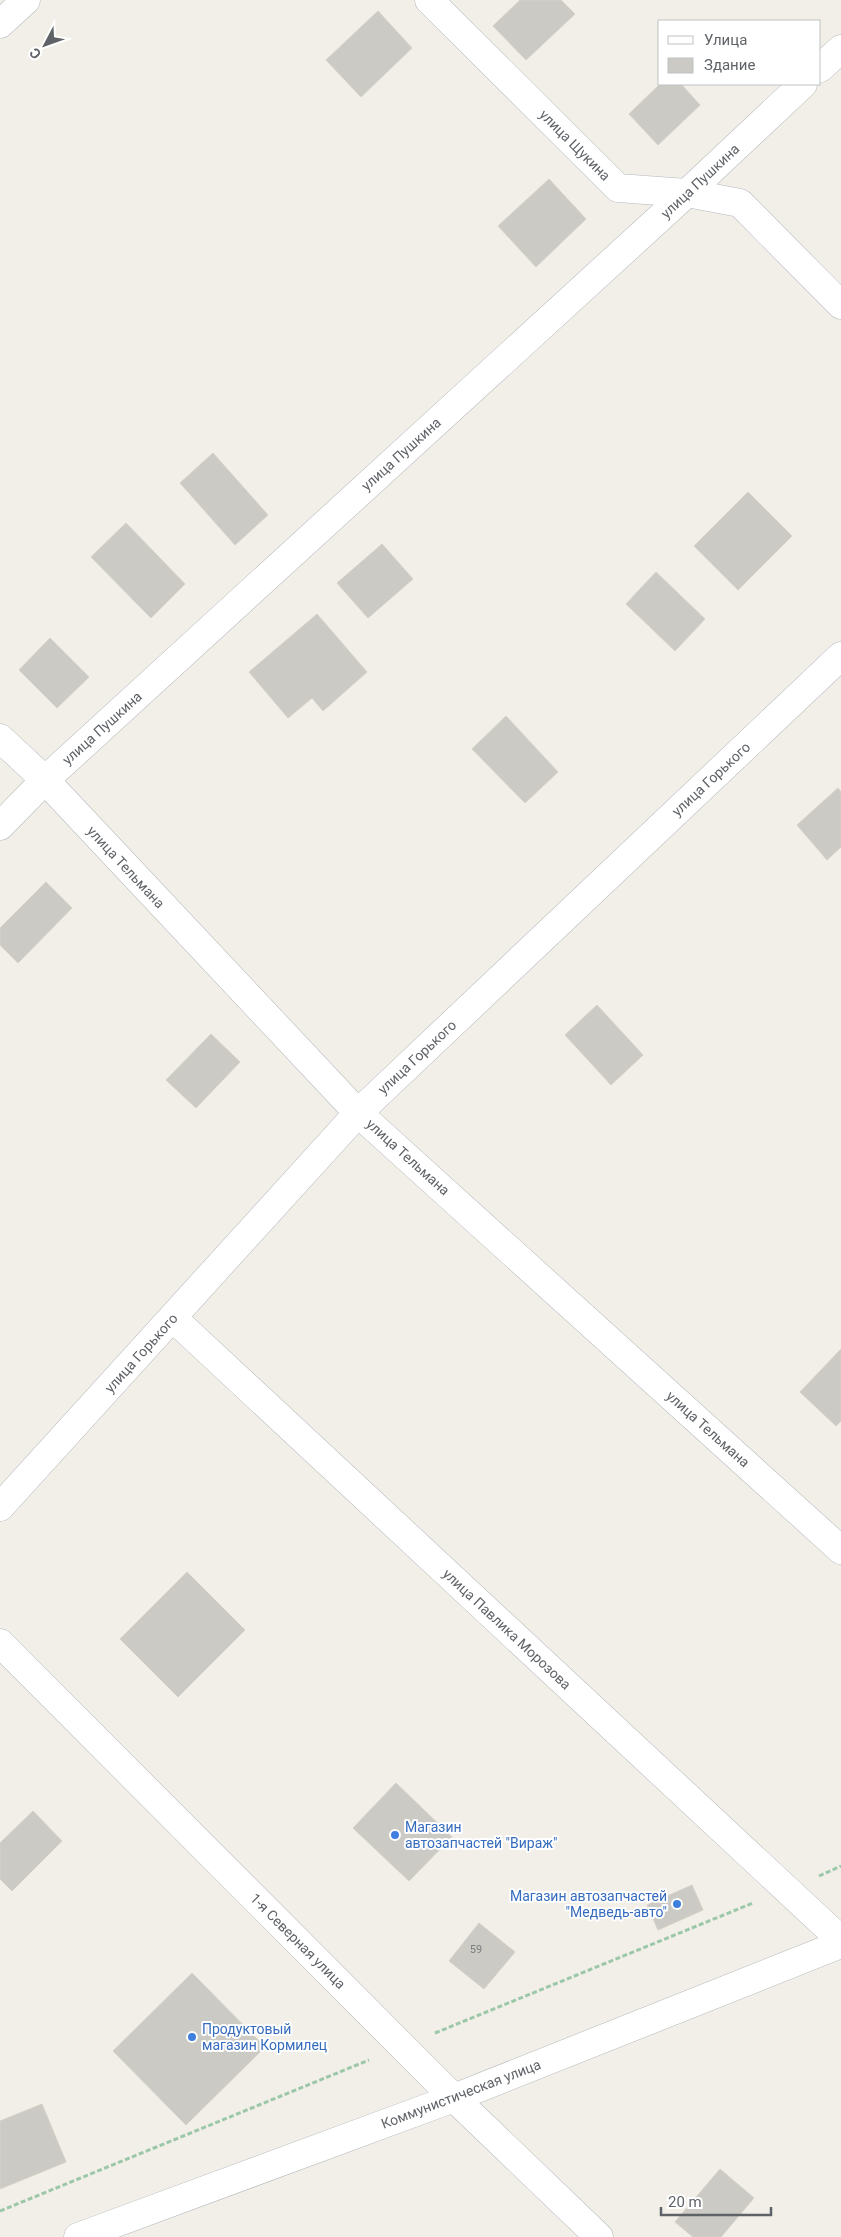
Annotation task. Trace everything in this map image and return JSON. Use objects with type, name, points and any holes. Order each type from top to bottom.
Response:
[{"type":"street","points":[[0,24],[26,0]]},
{"type":"street","name":"улица Щукина","points":[[428,0],[618,188],[687,193],[740,203],[841,305]]},
{"type":"street","points":[[821,67],[841,48]]},
{"type":"street","name":"улица Пушкина","points":[[0,826],[45,780],[687,193],[802,85]]},
{"type":"street","name":"улица Горького","points":[[0,1507],[358,1113],[841,656]]},
{"type":"street","name":"улица Тельмана","points":[[0,738],[45,780],[358,1113],[841,1550]]},
{"type":"street","name":"улица Павлика Морозова","points":[[173,1318],[841,1940]]},
{"type":"street","name":"1-я Северная улица","points":[[0,1643],[454,2098],[599,2237]]},
{"type":"street","name":"Коммунистическая улица","points":[[78,2237],[454,2098],[841,1944]]},
{"type":"building","points":[[520,0],[561,0],[575,14],[526,60],[493,26]]},
{"type":"building","points":[[378,11],[412,48],[361,97],[326,60]]},
{"type":"building","points":[[659,85],[682,85],[700,105],[658,145],[629,114]]},
{"type":"building","points":[[549,179],[586,219],[536,267],[498,226]]},
{"type":"building","points":[[213,453],[268,515],[235,545],[180,483]]},
{"type":"building","points":[[748,492],[792,536],[738,590],[694,546]]},
{"type":"building","points":[[126,523],[185,584],[151,618],[91,557]]},
{"type":"building","points":[[382,544],[413,579],[368,618],[337,583]]},
{"type":"building","points":[[656,572],[705,619],[675,651],[626,604]]},
{"type":"building","points":[[317,614],[367,672],[323,711],[312,698],[288,718],[249,672]]},
{"type":"building","points":[[50,638],[89,677],[57,708],[19,670]]},
{"type":"building","points":[[506,716],[558,772],[525,803],[472,749]]},
{"type":"building","points":[[838,788],[841,792],[841,847],[827,860],[797,825]]},
{"type":"building","points":[[46,882],[72,908],[18,963],[0,945],[0,928]]},
{"type":"building","points":[[597,1005],[643,1055],[611,1085],[565,1035]]},
{"type":"building","points":[[211,1034],[240,1062],[196,1108],[166,1080]]},
{"type":"building","points":[[841,1349],[841,1421],[836,1426],[800,1392]]},
{"type":"building","points":[[187,1572],[245,1630],[178,1697],[120,1639]]},
{"type":"building","points":[[396,1783],[452,1837],[409,1881],[353,1828]]},
{"type":"building","points":[[33,1811],[62,1841],[12,1891],[0,1879],[0,1843]]},
{"type":"building","points":[[692,1885],[703,1910],[658,1930],[647,1905]]},
{"type":"building","points":[[479,1923],[515,1952],[484,1989],[449,1961]]},
{"type":"building","points":[[192,1973],[265,2047],[186,2125],[113,2051]]},
{"type":"building","points":[[42,2104],[66,2162],[0,2189],[0,2121]]},
{"type":"building","points":[[720,2169],[754,2198],[721,2237],[693,2237],[675,2222]]},
{"type":"place","name":"Магазин автозапчастей \"Вираж\"","points":[[395,1835]]},
{"type":"place","name":"Магазин автозапчастей \"Медведь-авто\"","points":[[677,1904]]},
{"type":"place","name":"Продуктовый магазин Кормилец","points":[[192,2037]]}]
